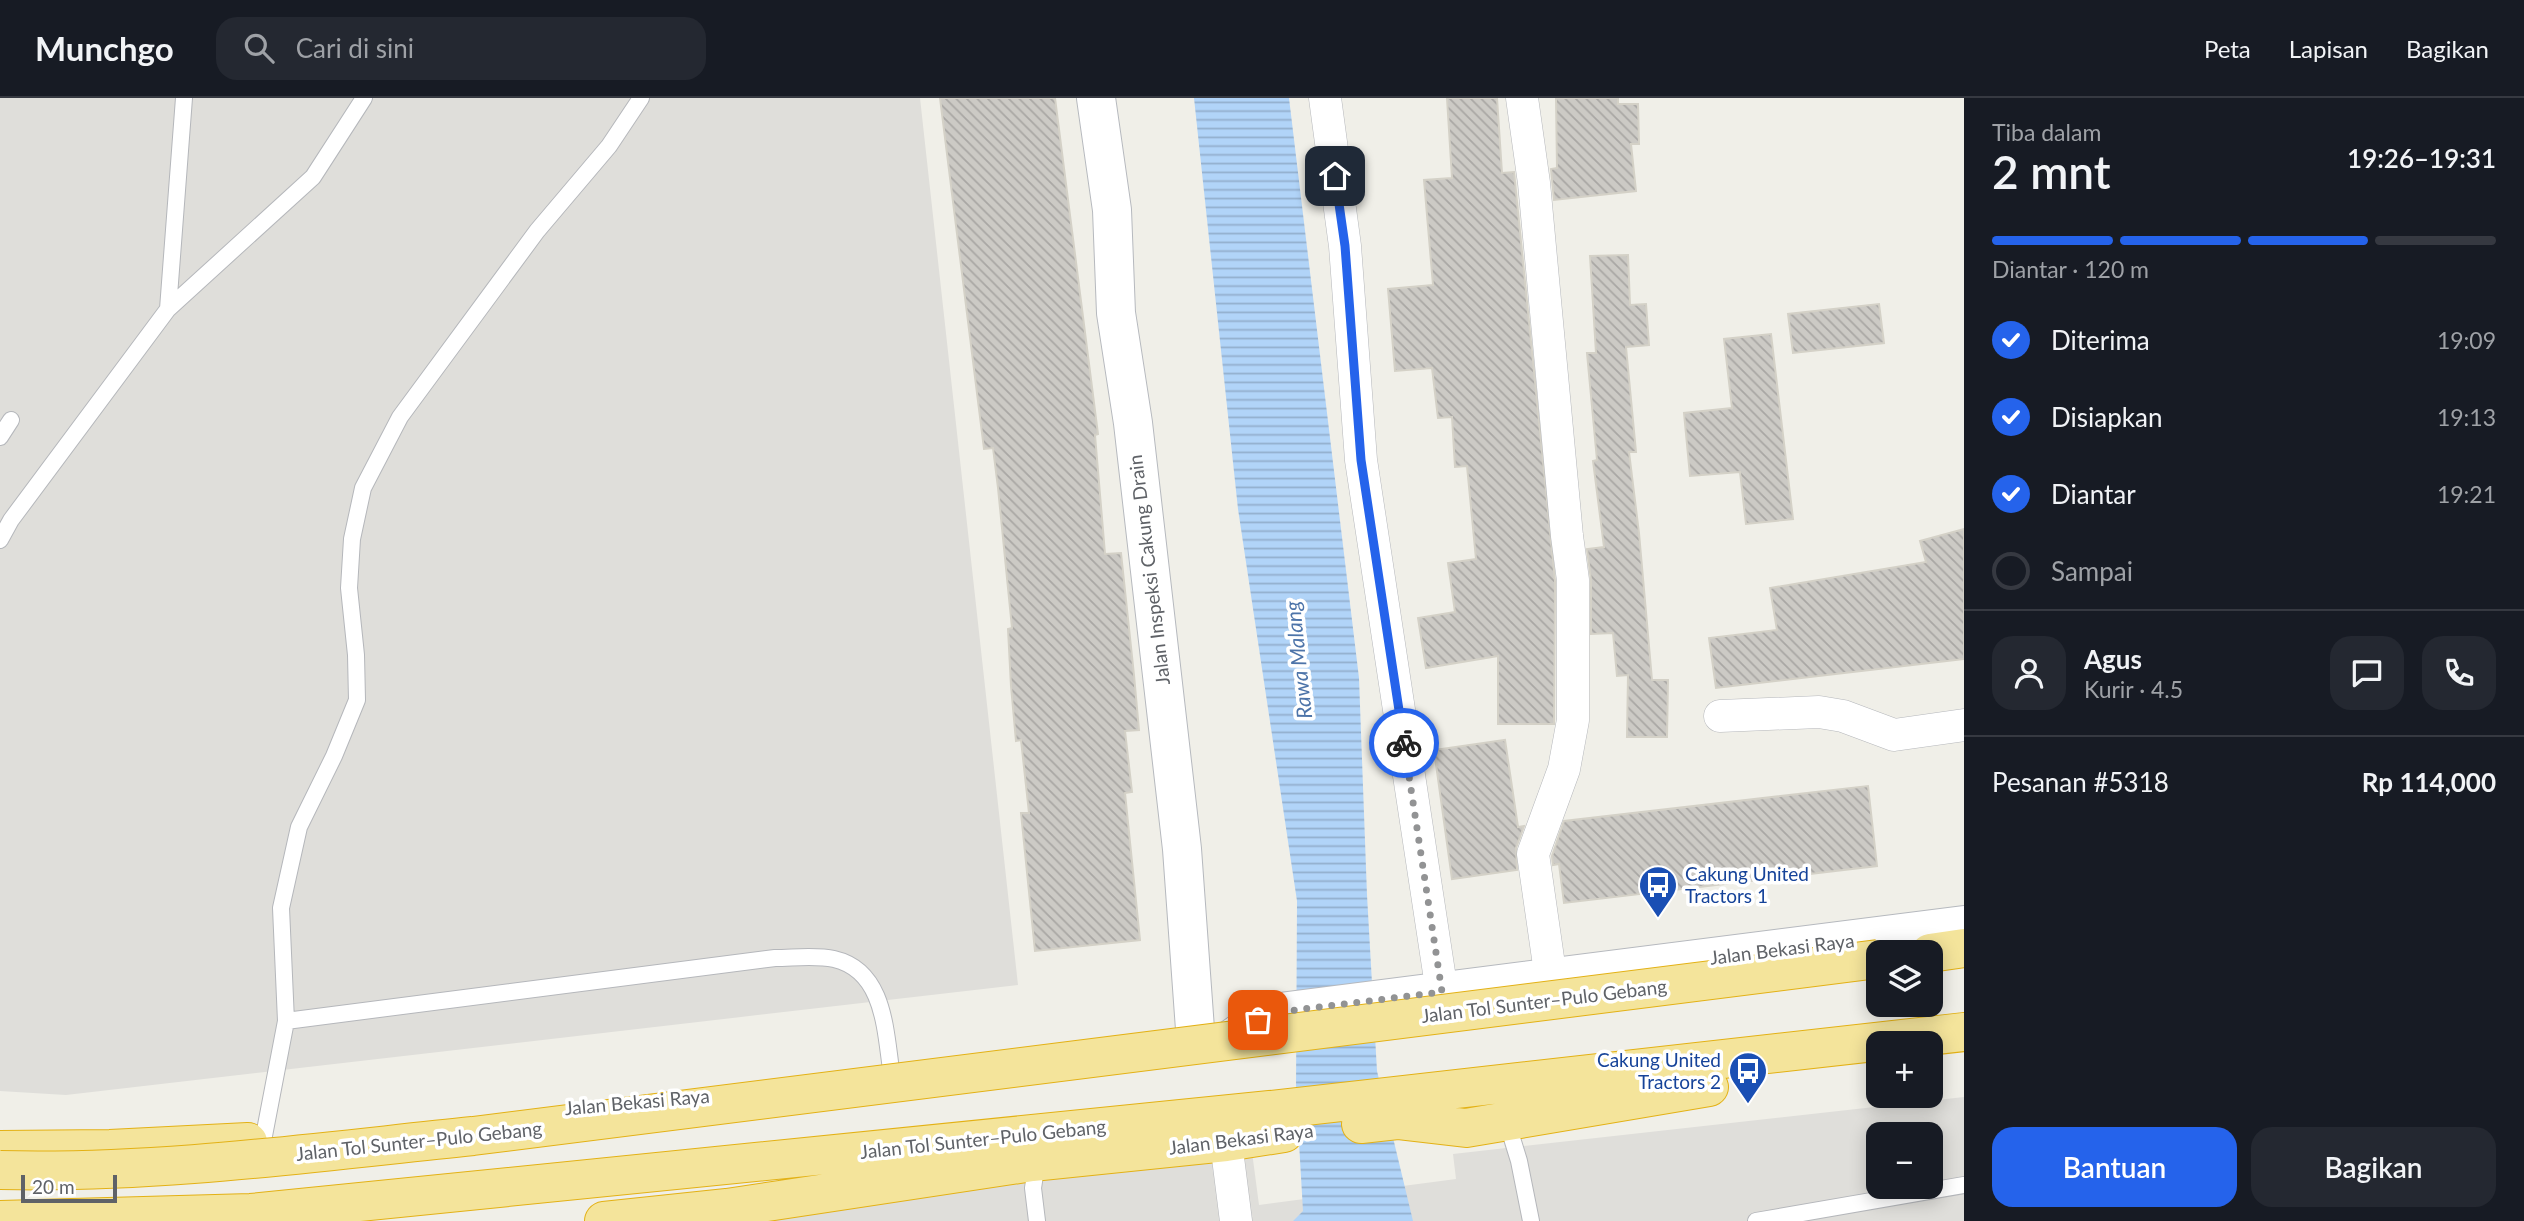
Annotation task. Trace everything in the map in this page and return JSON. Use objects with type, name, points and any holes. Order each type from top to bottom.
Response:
[{"type":"highway","points":[[1943,951],[1964,948]]},
{"type":"highway","points":[[1943,956],[1964,954]]},
{"type":"highway","name":"Jalan Bekasi Raya","points":[[0,1150],[67,1150],[318,1138],[555,1110],[1214,1041],[1280,1022],[1443,1002],[1866,962]]},
{"type":"highway","name":"Jalan Tol Sunter–Pulo Gebang","points":[[0,1170],[66,1171],[251,1158],[473,1136],[1866,962]]},
{"type":"highway","points":[[1778,1054],[1964,1012]]},
{"type":"highway","name":"Jalan Tol Sunter–Pulo Gebang","points":[[0,1220],[251,1213],[1270,1110],[1964,1032]]},
{"type":"highway","points":[[1943,1053],[1964,1050]]},
{"type":"highway","name":"Jalan Bekasi Raya","points":[[604,1221],[1032,1175],[1265,1135],[1397,1120],[1466,1128],[1654,1095],[1866,1065]]},
{"type":"street","name":"Jalan Inspeksi Cakung Drain","points":[[1097,98],[1112,210],[1116,313],[1133,423],[1182,849],[1214,1041]]},
{"type":"street","points":[[1325,98],[1345,246],[1361,460],[1443,1002]]},
{"type":"street","points":[[1522,98],[1534,183],[1573,580],[1573,720],[1564,769],[1533,854],[1551,979]]},
{"type":"street","points":[[1720,716],[1819,712],[1843,716],[1894,735],[1964,725]]},
{"type":"street","name":"Jalan Bekasi Raya","points":[[1443,1002],[1551,979],[1964,925]]},
{"type":"street","points":[[1226,1142],[1236,1221]]},
{"type":"lane","points":[[168,309],[184,98]]},
{"type":"lane","points":[[0,540],[11,520],[168,309],[313,177],[364,98]]},
{"type":"lane","points":[[263,1141],[286,1021],[281,908],[299,827],[334,756],[357,700],[356,655],[349,588],[352,539],[363,488],[400,417],[537,231],[609,146],[641,98]]},
{"type":"lane","points":[[0,437],[10,420]]},
{"type":"lane","points":[[286,1021],[775,958],[834,959],[862,972],[882,1008],[892,1076]]},
{"type":"lane","points":[[1507,1122],[1519,1161],[1531,1221]]},
{"type":"lane","points":[[1032,1175],[1037,1221]]},
{"type":"lane","points":[[1756,1221],[1964,1185]]},
{"type":"shaded area","points":[[0,98],[920,98],[1018,985],[66,1095],[0,1091]]},
{"type":"shaded area","points":[[1964,1097],[1964,1221],[604,1221],[1252,1152],[1259,1205],[1456,1179],[1453,1154],[1866,1108],[1943,1108],[1943,1099]]},
{"type":"water","name":"Rawa Malang","points":[[1194,98],[1289,98],[1359,678],[1377,1071],[1413,1221],[1293,1221],[1303,1211],[1296,1091],[1297,901],[1238,509]]},
{"type":"building","points":[[940,98],[1055,98],[1098,434],[1095,435],[1105,554],[1121,553],[1134,675],[1139,730],[1125,731],[1132,792],[1125,793],[1140,940],[1035,951],[1021,813],[1029,813],[1021,740],[1016,741],[1008,629],[1012,628],[998,488],[993,448],[984,449]]},
{"type":"building","points":[[1447,98],[1497,98],[1502,173],[1514,172],[1555,581],[1554,724],[1498,724],[1498,656],[1426,668],[1418,618],[1455,612],[1448,563],[1476,559],[1467,466],[1455,467],[1452,417],[1438,418],[1432,368],[1395,371],[1388,289],[1433,285],[1424,180],[1452,178]]},
{"type":"building","points":[[1556,98],[1618,98],[1618,104],[1638,104],[1639,144],[1631,144],[1636,191],[1554,200],[1551,169],[1557,168]]},
{"type":"building","points":[[1628,255],[1630,305],[1646,304],[1649,345],[1626,347],[1636,452],[1629,452],[1652,680],[1668,680],[1667,737],[1627,737],[1628,675],[1617,676],[1613,633],[1591,634],[1591,580],[1587,549],[1604,547],[1593,461],[1597,460],[1587,353],[1596,353],[1590,256]]},
{"type":"building","points":[[1879,304],[1884,343],[1793,353],[1788,314]]},
{"type":"building","points":[[1771,334],[1793,519],[1746,524],[1740,472],[1690,476],[1684,413],[1732,408],[1724,339]]},
{"type":"building","points":[[1964,529],[1964,659],[1716,688],[1709,638],[1777,630],[1770,588],[1926,562],[1920,541]]},
{"type":"building","points":[[1505,740],[1518,827],[1524,826],[1516,848],[1517,870],[1452,879],[1434,750]]},
{"type":"building","points":[[1868,786],[1877,866],[1564,903],[1559,864],[1553,865],[1552,856],[1564,821]]},
{"type":"way so far","points":[[1258,1020],[1279,1012],[1442,992],[1404,743]]},
{"type":"place","name":"Cakung United Tractors 1","points":[[1658,919]]},
{"type":"place","name":"Cakung United Tractors 2","points":[[1748,1105]]},
{"type":"route","points":[[1335,176],[1345,246],[1361,460],[1404,743]]}]
